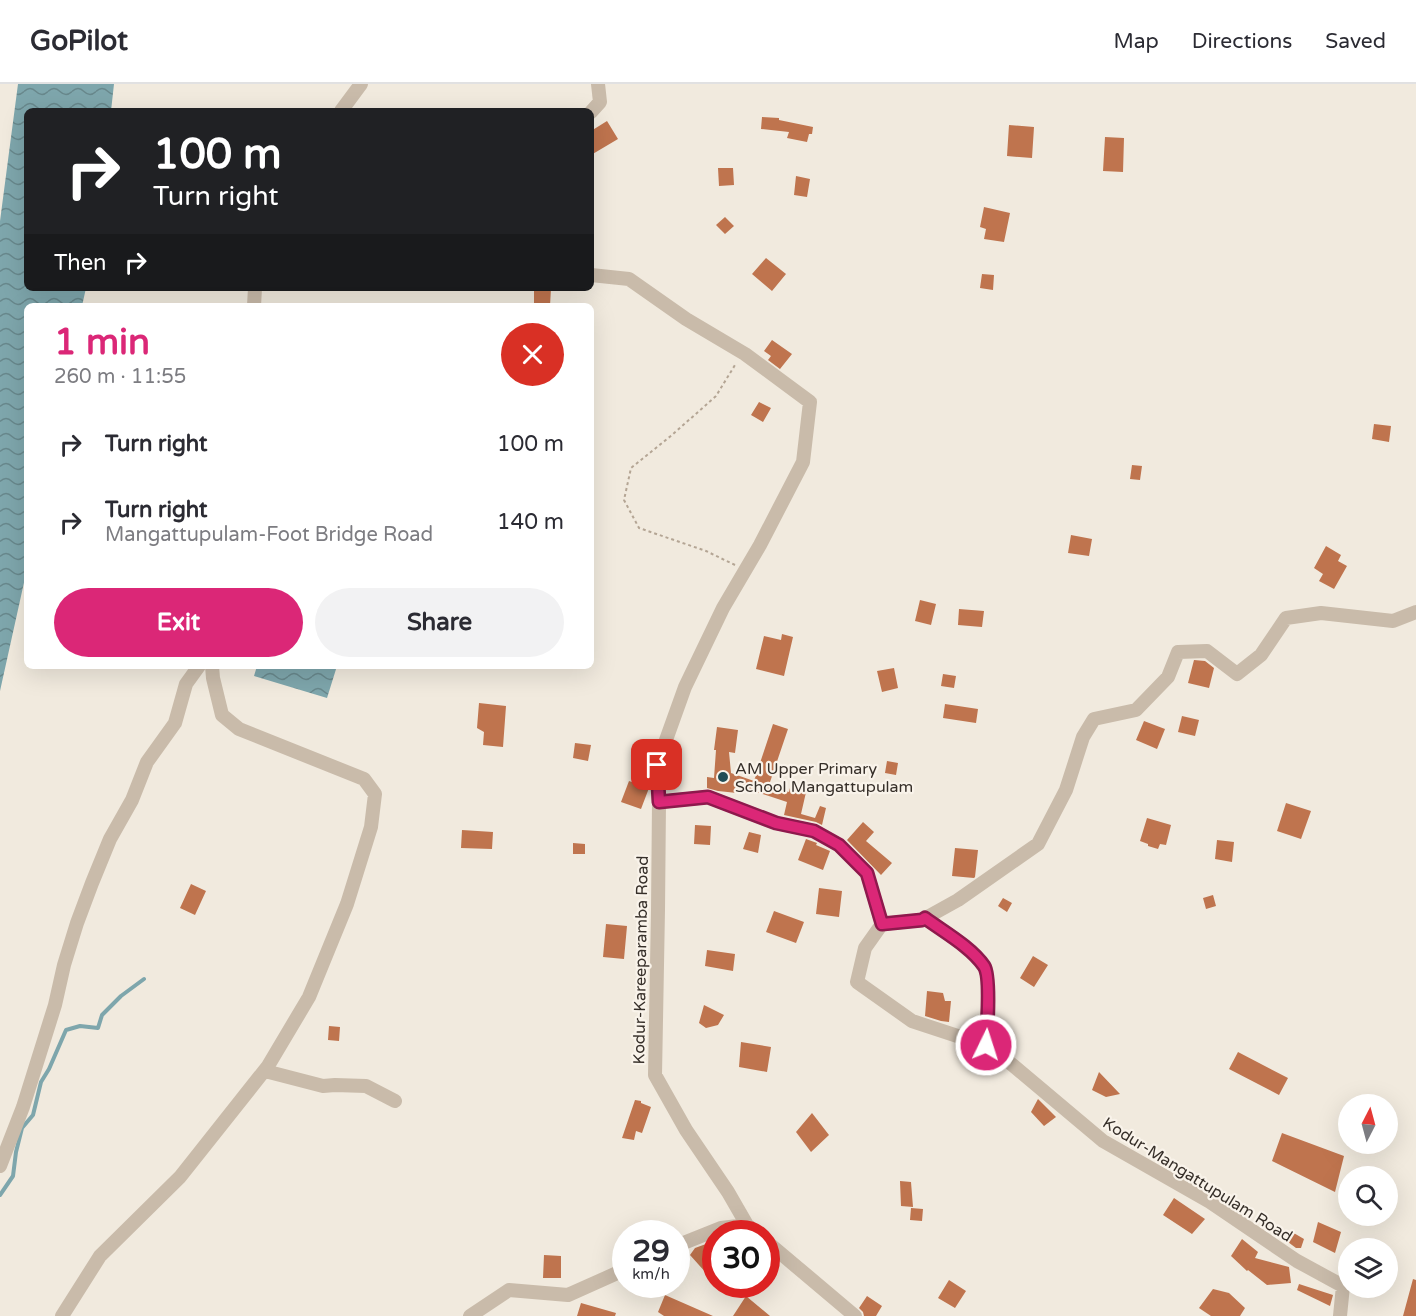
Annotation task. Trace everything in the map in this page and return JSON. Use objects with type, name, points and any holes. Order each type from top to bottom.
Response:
[{"type":"street","points":[[343,108],[361,84]]},
{"type":"street","points":[[594,109],[600,102],[598,84]]},
{"type":"street","points":[[594,275],[629,279],[686,319],[743,352]]},
{"type":"street","name":"Kodur-Kareeparamba Road","points":[[743,352],[810,402],[803,462],[760,545],[723,608],[685,687],[657,765],[659,802],[655,1075],[686,1130],[746,1220]]},
{"type":"street","points":[[659,802],[708,797],[776,823],[814,831],[839,845],[867,873],[882,924],[922,920],[957,900],[1038,844],[1066,790],[1083,736],[1094,719],[1136,710],[1168,677],[1178,652],[1207,651],[1237,674],[1261,655],[1286,618],[1321,613],[1393,621],[1416,612]]},
{"type":"street","points":[[0,1166],[23,1107],[55,1005],[70,944],[92,883],[110,840],[132,800],[147,762],[175,723],[186,684],[197,669]]},
{"type":"street","points":[[62,1316],[100,1257],[180,1177],[265,1071],[309,997],[348,904],[371,827],[375,794],[364,779],[239,729],[222,715],[212,669]]},
{"type":"street","points":[[925,918],[970,951],[986,968],[989,1011],[986,1045]]},
{"type":"street","name":"Kodur-Mangattupulam Road","points":[[882,924],[866,948],[857,982],[912,1021],[991,1047],[1103,1141],[1210,1202],[1297,1260],[1343,1286],[1340,1316]]},
{"type":"street","points":[[265,1071],[323,1086],[366,1086],[395,1101]]},
{"type":"street","points":[[780,1253],[855,1316]]},
{"type":"street","points":[[470,1316],[509,1290],[568,1295],[612,1275]]},
{"type":"path","points":[[743,352],[716,396],[631,468],[624,500],[639,528],[706,551],[745,570]]},
{"type":"water","points":[[18,84],[114,84],[111,108],[24,108],[24,291],[85,291],[83,303],[24,303],[24,583],[0,691],[0,221]]},
{"type":"water","points":[[256,669],[336,669],[327,698],[254,676]]},
{"type":"building","points":[[762,117],[779,118],[779,120],[813,127],[812,134],[809,134],[807,142],[787,138],[789,132],[761,129]]},
{"type":"building","points":[[607,121],[618,139],[594,153],[594,129]]},
{"type":"building","points":[[1009,125],[1034,127],[1032,158],[1007,156]]},
{"type":"building","points":[[1105,137],[1124,138],[1123,172],[1103,171]]},
{"type":"building","points":[[718,168],[733,168],[734,185],[719,186]]},
{"type":"building","points":[[796,176],[810,179],[807,197],[794,195]]},
{"type":"building","points":[[984,207],[1010,213],[1004,242],[984,239],[986,229],[980,227]]},
{"type":"building","points":[[725,217],[734,226],[725,234],[716,225]]},
{"type":"building","points":[[766,258],[786,274],[772,291],[752,274]]},
{"type":"building","points":[[982,274],[994,275],[993,290],[980,288]]},
{"type":"building","points":[[534,291],[551,291],[550,303],[534,303]]},
{"type":"building","points":[[772,340],[792,354],[780,369],[768,360],[771,356],[764,351]]},
{"type":"building","points":[[759,402],[771,408],[763,422],[751,415]]},
{"type":"building","points":[[1374,424],[1391,426],[1389,442],[1372,439]]},
{"type":"building","points":[[1132,465],[1142,466],[1140,480],[1130,479]]},
{"type":"building","points":[[1071,535],[1092,539],[1089,556],[1068,553]]},
{"type":"building","points":[[1326,546],[1341,555],[1338,561],[1347,566],[1334,589],[1319,581],[1323,574],[1314,568]]},
{"type":"building","points":[[920,600],[936,604],[931,625],[915,621]]},
{"type":"building","points":[[959,609],[984,611],[982,627],[958,625]]},
{"type":"building","points":[[782,634],[793,637],[784,676],[756,669],[764,636],[781,640]]},
{"type":"building","points":[[1194,660],[1205,661],[1214,668],[1209,688],[1188,683]]},
{"type":"building","points":[[894,668],[898,688],[882,692],[877,671]]},
{"type":"building","points":[[943,674],[956,676],[954,688],[941,686]]},
{"type":"building","points":[[479,703],[506,706],[503,747],[483,745],[484,732],[477,728]]},
{"type":"building","points":[[945,704],[978,709],[976,723],[943,718]]},
{"type":"building","points":[[1182,716],[1199,720],[1195,736],[1178,732]]},
{"type":"building","points":[[1144,721],[1165,729],[1157,749],[1136,740]]},
{"type":"building","points":[[773,724],[788,729],[769,785],[789,792],[791,784],[807,788],[801,814],[815,818],[820,806],[826,808],[822,825],[784,815],[787,802],[738,786],[737,793],[707,788],[707,777],[714,778],[717,727],[738,730],[735,753],[729,752],[731,773],[754,781]]},
{"type":"building","points":[[575,743],[591,745],[588,761],[573,758]]},
{"type":"building","points":[[887,761],[898,763],[896,775],[885,773]]},
{"type":"building","points":[[629,781],[649,788],[641,809],[621,802]]},
{"type":"building","points":[[1286,803],[1311,811],[1301,839],[1277,831]]},
{"type":"building","points":[[1147,818],[1171,825],[1166,845],[1160,844],[1158,849],[1140,841]]},
{"type":"building","points":[[863,822],[874,832],[866,841],[892,863],[881,875],[847,840]]},
{"type":"building","points":[[695,825],[711,826],[710,845],[694,844]]},
{"type":"building","points":[[462,830],[493,832],[492,849],[461,848]]},
{"type":"building","points":[[749,832],[761,835],[758,853],[743,849]]},
{"type":"building","points":[[806,839],[830,851],[823,870],[798,860]]},
{"type":"building","points":[[1217,840],[1234,842],[1232,862],[1215,859]]},
{"type":"building","points":[[573,843],[585,844],[585,854],[573,854]]},
{"type":"building","points":[[955,848],[978,850],[974,878],[952,876]]},
{"type":"building","points":[[191,884],[206,891],[195,915],[180,908]]},
{"type":"building","points":[[819,888],[842,891],[839,917],[816,914]]},
{"type":"building","points":[[1213,895],[1216,906],[1206,909],[1203,898]]},
{"type":"building","points":[[1003,898],[1012,903],[1007,912],[998,906]]},
{"type":"building","points":[[774,911],[804,922],[796,943],[766,932]]},
{"type":"building","points":[[606,924],[627,926],[624,959],[603,957]]},
{"type":"building","points":[[707,950],[735,954],[733,971],[705,966]]},
{"type":"building","points":[[1033,956],[1048,965],[1034,987],[1020,978]]},
{"type":"building","points":[[927,991],[943,993],[945,1001],[951,1001],[949,1022],[925,1016]]},
{"type":"building","points":[[704,1005],[724,1015],[718,1025],[706,1028],[699,1023]]},
{"type":"building","points":[[329,1026],[340,1027],[339,1041],[328,1040]]},
{"type":"building","points":[[741,1042],[771,1047],[767,1072],[739,1067]]},
{"type":"building","points":[[1238,1052],[1288,1078],[1279,1095],[1229,1069]]},
{"type":"building","points":[[1099,1072],[1120,1094],[1106,1097],[1092,1090]]},
{"type":"building","points":[[1038,1099],[1056,1117],[1044,1126],[1031,1112]]},
{"type":"building","points":[[635,1100],[651,1107],[642,1133],[636,1131],[634,1140],[622,1138]]},
{"type":"building","points":[[812,1113],[829,1135],[811,1152],[796,1132]]},
{"type":"building","points":[[1282,1133],[1344,1156],[1342,1166],[1338,1166],[1335,1192],[1272,1161]]},
{"type":"building","points":[[900,1181],[911,1182],[913,1207],[901,1206]]},
{"type":"building","points":[[1174,1198],[1205,1219],[1192,1234],[1163,1215]]},
{"type":"building","points":[[911,1208],[923,1209],[922,1221],[910,1220]]},
{"type":"building","points":[[1318,1222],[1341,1232],[1335,1253],[1313,1242]]},
{"type":"building","points":[[1292,1232],[1304,1239],[1301,1248],[1296,1248],[1288,1242]]},
{"type":"building","points":[[1242,1239],[1258,1252],[1255,1258],[1289,1267],[1291,1283],[1267,1285],[1247,1271],[1231,1256]]},
{"type":"building","points":[[702,1245],[702,1268],[690,1255],[695,1248]]},
{"type":"building","points":[[544,1255],[561,1256],[561,1278],[543,1278]]},
{"type":"building","points":[[1413,1279],[1416,1280],[1416,1316],[1403,1316]]},
{"type":"building","points":[[949,1280],[966,1291],[955,1308],[938,1298]]},
{"type":"building","points":[[1299,1284],[1333,1295],[1330,1306],[1297,1290]]},
{"type":"building","points":[[1213,1289],[1229,1293],[1245,1308],[1240,1316],[1211,1316],[1199,1308]]},
{"type":"building","points":[[867,1296],[882,1306],[876,1316],[864,1316],[859,1308]]},
{"type":"building","points":[[664,1298],[672,1298],[713,1316],[664,1316],[658,1312]]},
{"type":"building","points":[[745,1298],[748,1298],[770,1316],[733,1316]]},
{"type":"building","points":[[581,1303],[616,1313],[615,1316],[577,1316]]},
{"type":"waterway","points":[[0,1195],[13,1176],[22,1128],[33,1115],[41,1082],[66,1030],[80,1026],[98,1028],[102,1015],[121,996],[144,979]]},
{"type":"place","name":"AM Upper Primary School Mangattupulam","points":[[723,777]]},
{"type":"route","points":[[657,765],[659,802],[708,797],[776,823],[814,831],[839,845],[867,873],[882,924],[925,918],[970,951],[986,968],[989,1011],[986,1045]]}]
